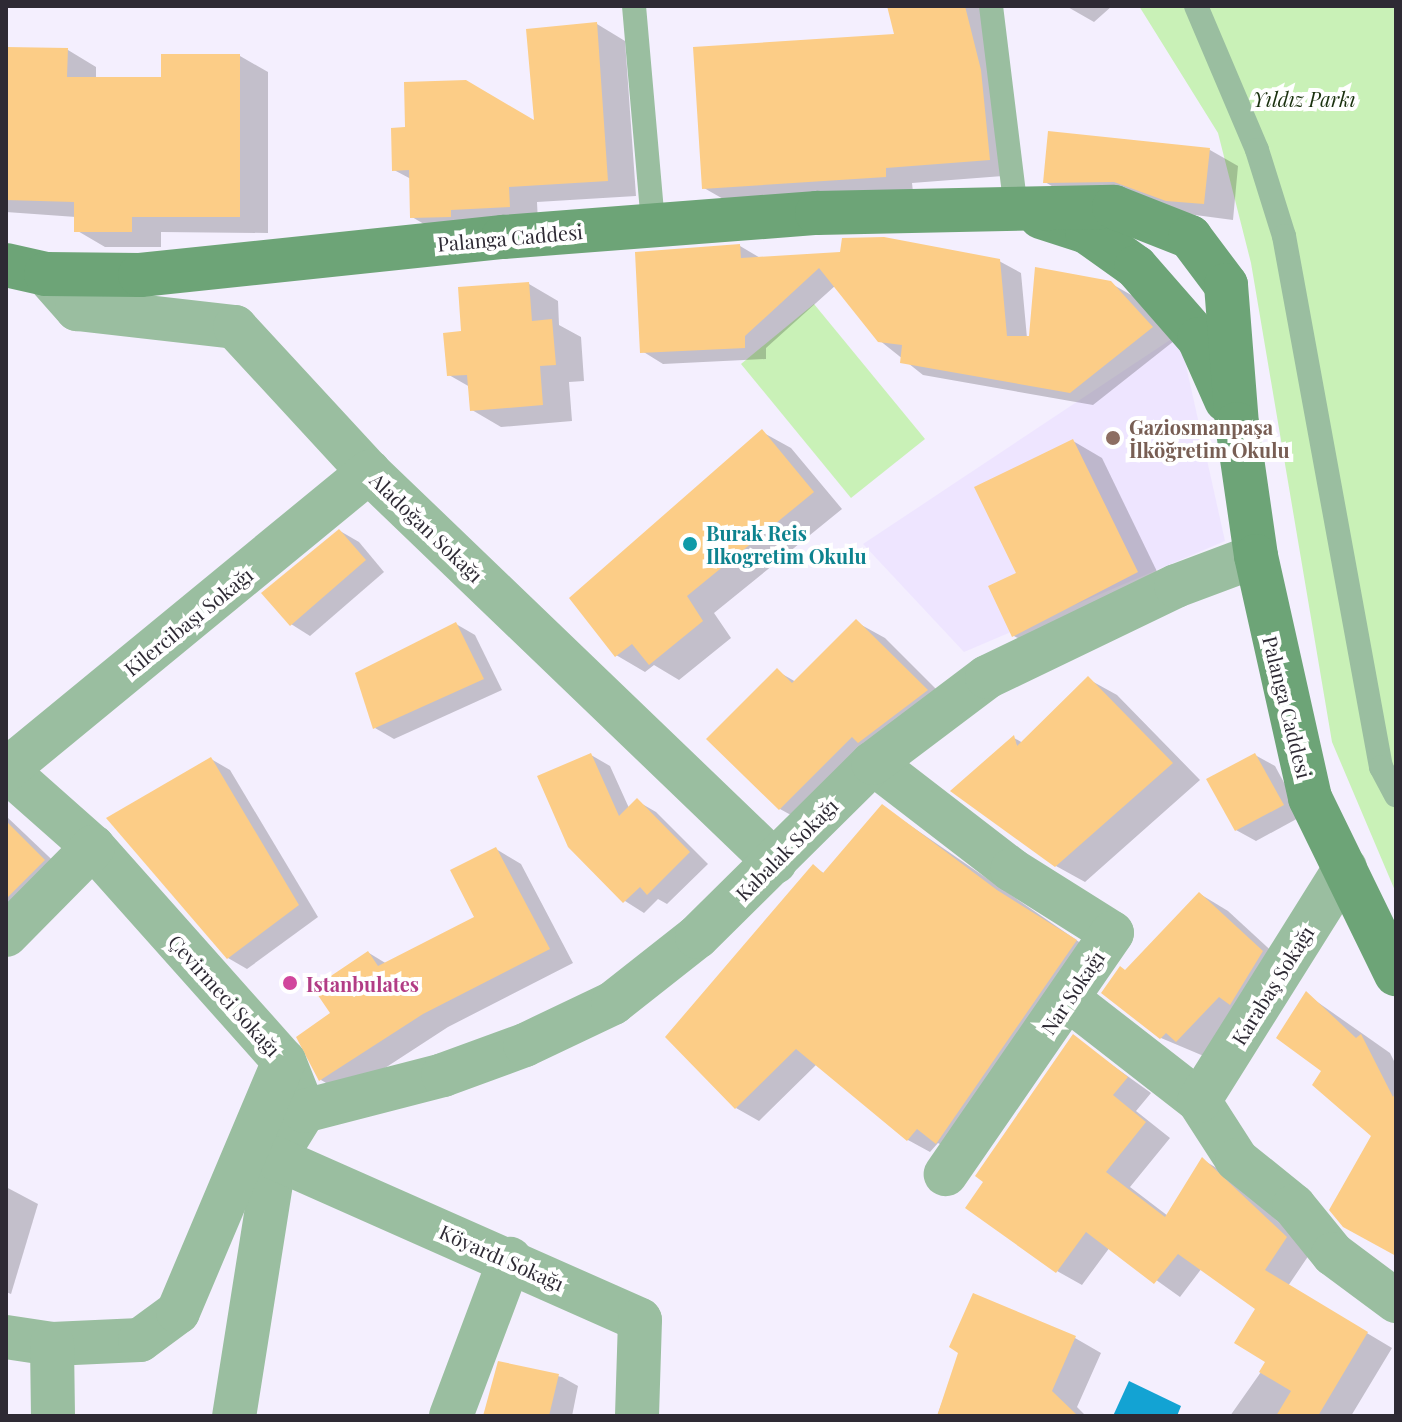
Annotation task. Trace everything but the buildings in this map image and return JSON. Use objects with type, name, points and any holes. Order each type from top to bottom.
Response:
[{"type":"main road","name":"Palanga Caddesi","points":[[26,270],[140,275],[653,225],[817,213],[1114,207],[1190,237],[1226,285],[1237,424],[1256,556],[1310,798],[1396,974]]},
{"type":"main road","name":"Palanga Caddesi","points":[[1016,209],[1087,232],[1136,267],[1199,339],[1237,424]]},
{"type":"street","name":"Aladoğan Sokağı","points":[[26,270],[77,309],[235,327],[369,472],[775,862]]},
{"type":"street","name":"Kilercibaşı Sokağı","points":[[6,770],[369,472]]},
{"type":"street","name":"Kabalak Sokağı","points":[[304,1111],[443,1075],[525,1045],[613,1003],[697,937],[873,763],[987,677],[1176,586],[1256,556]]},
{"type":"street","name":"Nar Sokağı","points":[[873,763],[1012,870],[1112,933],[946,1174]]},
{"type":"street","name":"Çevirmeci Sokağı","points":[[6,770],[93,847],[284,1061],[304,1111]]},
{"type":"street","points":[[6,935],[93,847]]},
{"type":"street","name":"Karabaş Sokağı","points":[[1199,1101],[1345,868]]},
{"type":"street","points":[[1068,999],[1199,1101],[1237,1160],[1294,1206],[1333,1254],[1396,1301]]},
{"type":"street","points":[[6,1337],[52,1344],[140,1340],[178,1312],[284,1061]]},
{"type":"street","points":[[234,1416],[275,1158],[304,1111]]},
{"type":"street","name":"Köyardı Sokağı","points":[[275,1158],[510,1259],[640,1320],[637,1416]]},
{"type":"street","points":[[451,1416],[510,1259]]},
{"type":"street","points":[[52,1344],[53,1416]]},
{"type":"lane","points":[[634,6],[653,225]]},
{"type":"lane","points":[[991,6],[1016,209]]},
{"type":"lane","points":[[1196,6],[1257,150],[1284,236],[1381,767],[1396,795]]},
{"type":"shaded area","name":"Gaziosmanpaşa İlköğretim Okulu","points":[[1179,334],[1225,541],[964,652],[863,544]]},
{"type":"green space","name":"Yıldız Parkı","points":[[1139,6],[1396,6],[1396,893],[1332,742],[1251,263],[1218,133]]},
{"type":"green space","points":[[814,304],[925,439],[851,498],[741,364]]},
{"type":"water","points":[[1129,1381],[1181,1406],[1177,1416],[1113,1416]]},
{"type":"place","name":"Gaziosmanpaşa İlköğretim Okulu","points":[[1113,438]]},
{"type":"place","name":"Burak Reis Ilkogretim Okulu","points":[[690,544]]},
{"type":"place","name":"Istanbulates","points":[[290,983]]}]
